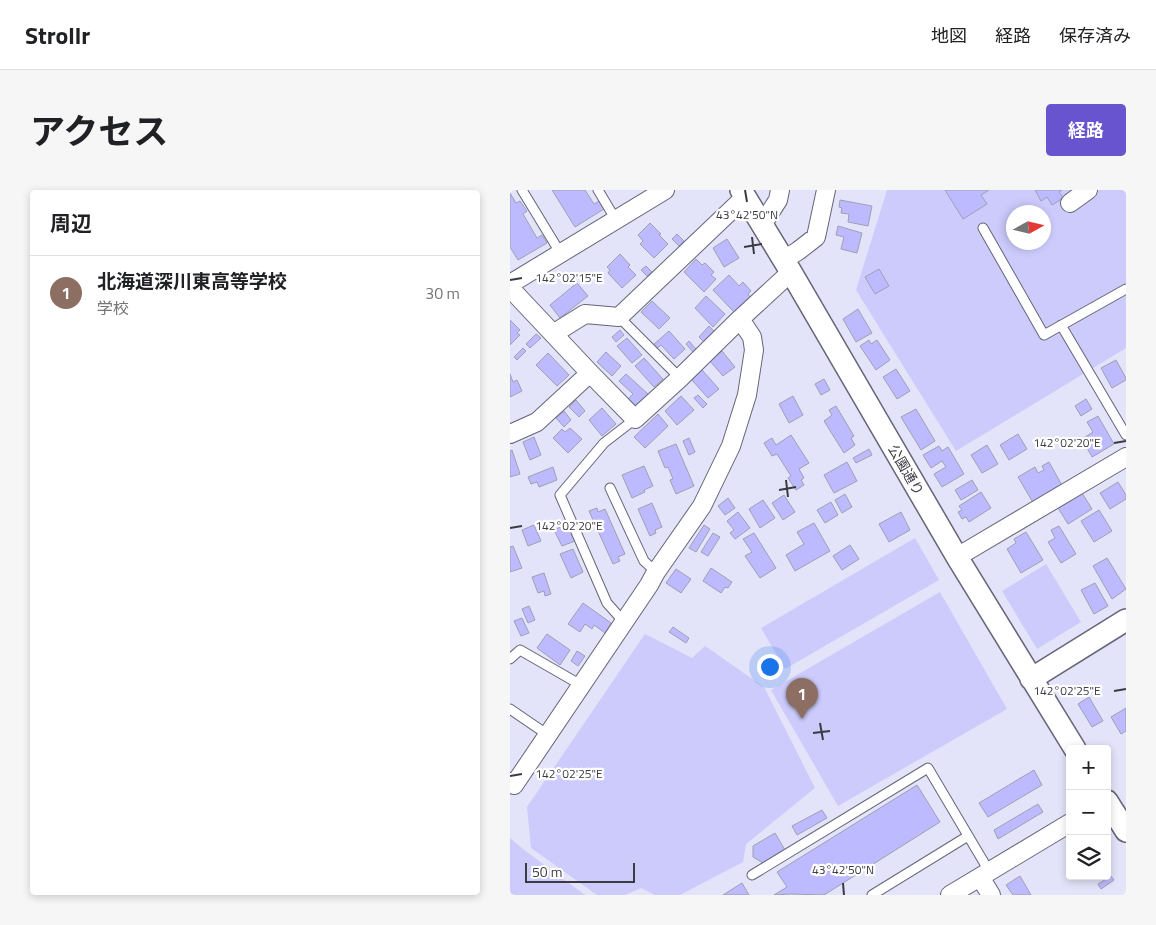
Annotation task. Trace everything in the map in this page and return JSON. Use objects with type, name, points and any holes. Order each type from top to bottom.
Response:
[{"type":"street","points":[[665,190],[510,286],[590,374],[635,419],[680,378],[740,318],[787,266],[798,251],[816,236],[826,190]]},
{"type":"street","points":[[762,224],[778,200],[780,190]]},
{"type":"street","points":[[1070,203],[1088,190]]},
{"type":"street","points":[[553,334],[585,314],[619,317],[743,193]]},
{"type":"street","name":"公園通り","points":[[743,193],[957,557],[1072,745]]},
{"type":"street","points":[[510,782],[514,785],[702,506],[731,446],[747,395],[754,350],[752,337],[740,318]]},
{"type":"street","points":[[510,434],[537,422],[590,374]]},
{"type":"street","points":[[957,557],[1126,457]]},
{"type":"street","points":[[1031,679],[1126,620]]},
{"type":"street","points":[[1111,807],[1126,831]]},
{"type":"street","points":[[950,895],[1066,825]]},
{"type":"street","points":[[984,874],[991,895]]},
{"type":"lane","points":[[522,190],[561,254]]},
{"type":"lane","points":[[598,190],[616,220]]},
{"type":"lane","points":[[983,228],[1044,335],[1126,289]]},
{"type":"lane","points":[[619,317],[680,378]]},
{"type":"lane","points":[[1061,325],[1126,435]]},
{"type":"lane","points":[[624,622],[607,604],[560,495],[604,443],[635,419]]},
{"type":"lane","points":[[610,488],[644,561],[656,572]]},
{"type":"lane","points":[[510,659],[520,650],[581,685]]},
{"type":"lane","points":[[510,710],[548,735]]},
{"type":"lane","points":[[752,875],[928,768],[968,836],[984,874]]},
{"type":"lane","points":[[872,895],[968,836]]},
{"type":"shaded area","points":[[887,190],[1126,190],[1126,348],[956,451],[856,290]]},
{"type":"shaded area","points":[[915,538],[939,580],[785,669],[761,628]]},
{"type":"shaded area","points":[[1046,564],[1081,622],[1037,649],[1002,591]]},
{"type":"shaded area","points":[[940,592],[1007,709],[838,806],[771,690]]},
{"type":"shaded area","points":[[645,634],[692,658],[705,646],[764,687],[815,788],[746,844],[743,862],[680,895],[655,895],[641,888],[625,895],[597,895],[531,848],[527,807]]},
{"type":"shaded area","points":[[510,838],[523,849],[585,895],[510,895]]},
{"type":"building","points":[[552,190],[585,190],[594,204],[599,201],[604,209],[575,227]]},
{"type":"building","points":[[945,190],[989,190],[981,195],[987,204],[963,219]]},
{"type":"building","points":[[1035,190],[1062,190],[1059,192],[1063,198],[1052,205],[1047,197],[1041,201]]},
{"type":"building","points":[[510,193],[516,203],[520,201],[527,211],[523,214],[537,238],[542,235],[547,243],[518,260],[510,247]]},
{"type":"building","points":[[840,200],[872,206],[868,226],[848,222],[849,214],[841,213],[842,208],[839,207]]},
{"type":"building","points":[[650,223],[668,244],[654,258],[640,244],[643,241],[638,235]]},
{"type":"building","points":[[838,226],[862,233],[857,253],[841,249],[844,237],[836,235]]},
{"type":"building","points":[[677,234],[684,241],[679,246],[672,239]]},
{"type":"building","points":[[727,239],[739,258],[724,267],[713,248]]},
{"type":"building","points":[[620,254],[630,265],[628,267],[636,275],[622,288],[608,273],[610,270],[607,267]]},
{"type":"building","points":[[696,259],[702,265],[705,263],[714,272],[711,275],[716,279],[704,292],[684,272]]},
{"type":"building","points":[[646,266],[652,272],[647,276],[641,270]]},
{"type":"building","points":[[879,269],[889,286],[875,294],[865,277]]},
{"type":"building","points":[[729,275],[739,286],[743,282],[751,291],[748,294],[750,297],[734,312],[713,290]]},
{"type":"building","points":[[577,283],[588,296],[560,318],[550,305]]},
{"type":"building","points":[[706,296],[725,314],[713,327],[695,308]]},
{"type":"building","points":[[652,301],[670,318],[659,329],[641,312]]},
{"type":"building","points":[[858,309],[872,333],[856,342],[843,319]]},
{"type":"building","points":[[510,320],[520,330],[517,333],[520,335],[510,345]]},
{"type":"building","points":[[709,326],[715,332],[704,342],[699,337]]},
{"type":"building","points":[[620,330],[624,335],[616,342],[612,337]]},
{"type":"building","points":[[669,331],[685,349],[674,359],[661,345],[656,349],[653,345]]},
{"type":"building","points":[[536,334],[541,338],[530,348],[526,344]]},
{"type":"building","points":[[627,338],[642,355],[632,363],[617,346]]},
{"type":"building","points":[[869,340],[871,344],[877,340],[890,360],[876,370],[860,346]]},
{"type":"building","points":[[689,341],[696,349],[693,352],[686,344]]},
{"type":"building","points":[[523,348],[526,351],[517,360],[514,357]]},
{"type":"building","points":[[722,351],[735,367],[723,376],[710,361]]},
{"type":"building","points":[[606,352],[621,366],[612,376],[597,362]]},
{"type":"building","points":[[548,353],[569,375],[557,386],[536,365]]},
{"type":"building","points":[[644,358],[663,379],[654,387],[635,366]]},
{"type":"building","points":[[1116,360],[1126,380],[1112,388],[1101,368]]},
{"type":"building","points":[[896,369],[910,391],[897,399],[883,377]]},
{"type":"building","points":[[702,370],[719,389],[708,398],[691,379]]},
{"type":"building","points":[[510,374],[513,382],[517,380],[522,391],[510,397]]},
{"type":"building","points":[[626,374],[648,394],[636,407],[628,399],[633,394],[619,381]]},
{"type":"building","points":[[824,379],[830,390],[821,395],[815,384]]},
{"type":"building","points":[[698,395],[707,404],[703,408],[694,398]]},
{"type":"building","points":[[681,396],[694,410],[677,425],[665,411]]},
{"type":"building","points":[[793,396],[803,415],[789,423],[779,404]]},
{"type":"building","points":[[1086,399],[1092,409],[1081,416],[1075,406]]},
{"type":"building","points":[[576,400],[585,411],[579,417],[569,407]]},
{"type":"building","points":[[836,406],[854,436],[851,438],[855,445],[844,453],[824,421],[832,415],[829,410]]},
{"type":"building","points":[[602,408],[616,424],[602,436],[589,420]]},
{"type":"building","points":[[916,409],[935,441],[921,450],[901,417]]},
{"type":"building","points":[[564,411],[571,420],[564,427],[556,418]]},
{"type":"building","points":[[658,414],[668,426],[645,448],[634,437]]},
{"type":"building","points":[[1098,416],[1114,444],[1092,457],[1082,439],[1093,432],[1087,422]]},
{"type":"building","points":[[570,428],[582,439],[568,453],[553,438],[562,429],[565,432]]},
{"type":"building","points":[[1018,434],[1027,449],[1009,460],[1000,445]]},
{"type":"building","points":[[791,435],[809,463],[799,469],[804,478],[801,480],[804,485],[796,490],[788,478],[791,476],[777,454],[772,456],[764,443],[772,438],[776,445]]},
{"type":"building","points":[[534,437],[541,455],[530,460],[523,442]]},
{"type":"building","points":[[689,438],[695,452],[689,455],[683,441]]},
{"type":"building","points":[[676,444],[694,486],[676,494],[670,480],[673,479],[668,467],[665,468],[658,451]]},
{"type":"building","points":[[987,445],[998,464],[982,473],[971,455]]},
{"type":"building","points":[[939,446],[942,451],[948,447],[964,474],[942,487],[934,474],[946,467],[942,461],[931,468],[923,455]]},
{"type":"building","points":[[869,449],[872,455],[856,463],[853,458]]},
{"type":"building","points":[[512,450],[520,474],[510,477],[510,451]]},
{"type":"building","points":[[847,462],[857,481],[834,493],[824,475]]},
{"type":"building","points":[[1049,462],[1064,489],[1035,506],[1018,477],[1035,467],[1038,473],[1044,470],[1042,466]]},
{"type":"building","points":[[644,466],[653,486],[632,498],[622,475]]},
{"type":"building","points":[[553,467],[557,480],[539,487],[537,482],[531,484],[528,477]]},
{"type":"building","points":[[972,480],[978,490],[961,500],[955,490]]},
{"type":"building","points":[[1118,482],[1126,495],[1126,499],[1110,509],[1100,493]]},
{"type":"building","points":[[981,492],[991,508],[969,522],[966,517],[962,519],[958,512],[962,510],[959,506]]},
{"type":"building","points":[[1082,493],[1092,509],[1068,524],[1058,508]]},
{"type":"building","points":[[845,494],[852,507],[842,513],[835,500]]},
{"type":"building","points":[[784,495],[795,512],[783,520],[772,503]]},
{"type":"building","points":[[728,498],[735,508],[725,515],[718,506]]},
{"type":"building","points":[[763,500],[775,518],[760,528],[749,509]]},
{"type":"building","points":[[831,502],[838,515],[825,523],[817,510]]},
{"type":"building","points":[[652,503],[662,527],[655,530],[656,533],[650,536],[638,509]]},
{"type":"building","points":[[597,508],[598,512],[605,509],[625,554],[618,557],[620,561],[613,564],[589,511]]},
{"type":"building","points":[[1099,510],[1112,531],[1094,542],[1081,521]]},
{"type":"building","points":[[738,512],[750,528],[735,539],[730,533],[734,530],[727,521]]},
{"type":"building","points":[[901,512],[910,530],[889,542],[879,524]]},
{"type":"building","points":[[814,523],[830,551],[795,571],[786,555],[804,544],[797,532]]},
{"type":"building","points":[[567,524],[575,541],[562,546],[554,530]]},
{"type":"building","points":[[534,525],[541,541],[528,546],[522,530]]},
{"type":"building","points":[[704,525],[710,529],[696,552],[689,548]]},
{"type":"building","points":[[1059,526],[1076,554],[1061,563],[1048,542],[1055,538],[1051,530]]},
{"type":"building","points":[[1026,532],[1043,560],[1021,573],[1007,549],[1016,543],[1014,539]]},
{"type":"building","points":[[713,533],[720,537],[708,556],[701,552]]},
{"type":"building","points":[[754,533],[776,568],[760,578],[745,556],[752,552],[743,539]]},
{"type":"building","points":[[850,545],[859,559],[842,570],[833,556]]},
{"type":"building","points":[[513,546],[522,568],[510,572],[510,547]]},
{"type":"building","points":[[573,549],[583,572],[571,578],[560,554]]},
{"type":"building","points":[[1107,558],[1126,589],[1112,599],[1093,566]]},
{"type":"building","points":[[711,568],[732,582],[721,593],[703,581]]},
{"type":"building","points":[[676,569],[691,579],[681,593],[666,583]]},
{"type":"building","points":[[544,573],[551,594],[545,596],[544,591],[538,593],[532,577]]},
{"type":"building","points":[[1095,583],[1108,606],[1094,614],[1081,590]]},
{"type":"building","points":[[583,603],[611,623],[605,633],[594,625],[592,629],[585,624],[580,632],[568,624]]},
{"type":"building","points":[[529,606],[535,620],[528,623],[522,609]]},
{"type":"building","points":[[522,618],[529,633],[521,636],[514,621]]},
{"type":"building","points":[[673,627],[689,638],[686,643],[669,632]]},
{"type":"building","points":[[547,634],[570,650],[560,665],[537,648]]},
{"type":"building","points":[[577,651],[585,656],[578,666],[571,661]]},
{"type":"building","points":[[1089,697],[1103,721],[1092,727],[1078,704]]},
{"type":"building","points":[[1126,708],[1126,731],[1121,734],[1111,717]]},
{"type":"building","points":[[1034,770],[1042,785],[988,817],[979,803]]},
{"type":"building","points":[[917,785],[940,822],[824,895],[774,895],[787,887],[777,872]]},
{"type":"building","points":[[1038,804],[1043,812],[998,839],[994,830]]},
{"type":"building","points":[[822,810],[827,818],[797,835],[792,826]]},
{"type":"building","points":[[775,833],[785,850],[763,863],[753,857],[753,846]]},
{"type":"building","points":[[1020,876],[1031,895],[1013,895],[1006,885]]},
{"type":"building","points":[[1111,876],[1114,880],[1101,889],[1098,884],[1104,880],[1111,880]]},
{"type":"building","points":[[742,883],[749,895],[723,895]]},
{"type":"place","name":"北海道深川東高等学校","points":[[802,719]]}]
